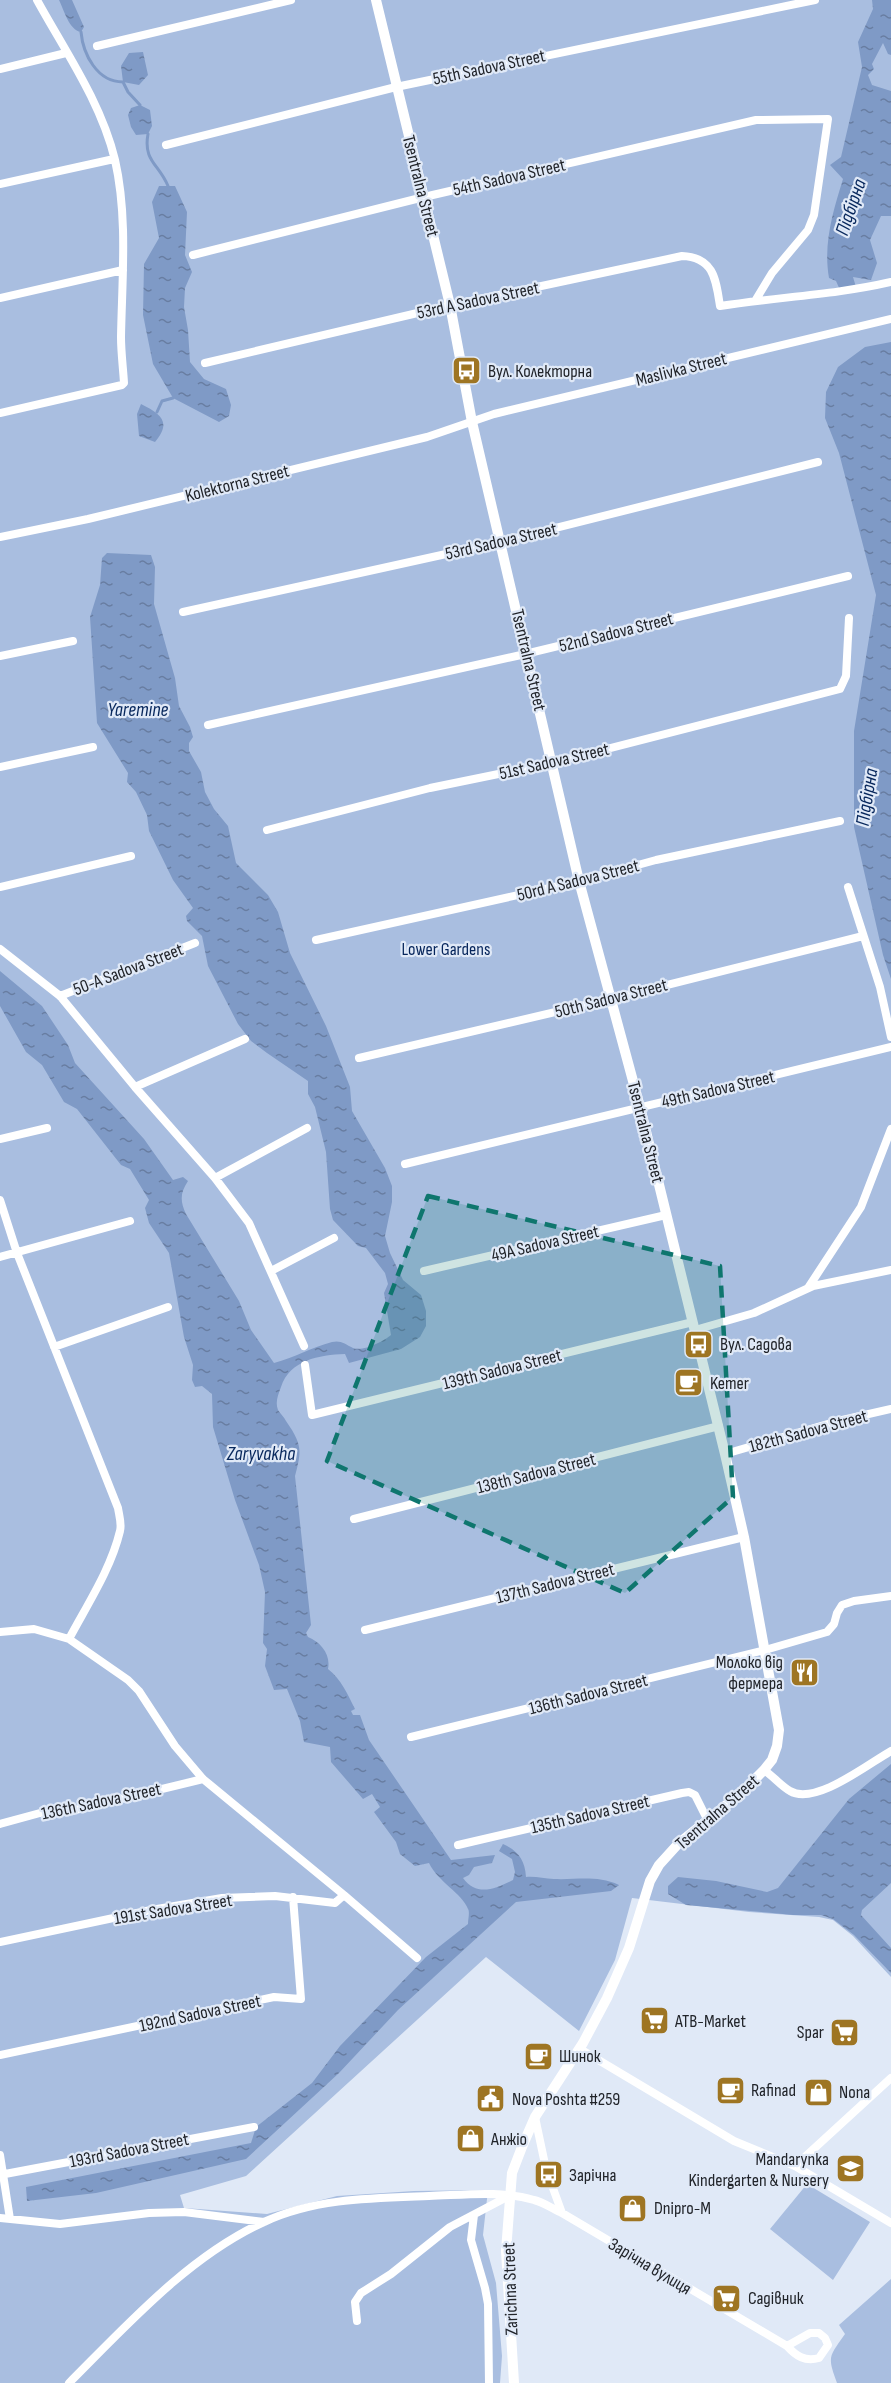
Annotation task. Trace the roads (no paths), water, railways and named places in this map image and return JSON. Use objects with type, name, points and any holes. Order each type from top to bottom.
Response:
[{"type":"street","points":[[0,413],[122,385],[124,381],[121,341],[123,270],[121,198],[114,159],[96,107],[37,0]]},
{"type":"street","points":[[98,46],[291,0]]},
{"type":"street","name":"Tsentralna Street","points":[[376,0],[450,305],[472,422],[579,881],[640,1107],[719,1426],[744,1537],[779,1730],[777,1746],[764,1770],[740,1794],[706,1819],[678,1844],[659,1865],[650,1881],[621,1967],[580,2049],[535,2117],[512,2173],[510,2195]]},
{"type":"street","name":"55th Sadova Street","points":[[166,145],[396,87],[815,0]]},
{"type":"street","points":[[0,69],[66,53]]},
{"type":"street","name":"54th Sadova Street","points":[[193,255],[424,196],[756,120],[828,119],[814,215],[808,230],[772,273],[755,301]]},
{"type":"street","points":[[0,184],[114,159]]},
{"type":"street","name":"53rd A Sadova Street","points":[[205,363],[450,305],[682,256],[698,258],[710,268],[720,306],[755,301]]},
{"type":"street","points":[[0,298],[123,270]]},
{"type":"street","points":[[755,301],[854,291],[891,282]]},
{"type":"street","name":"Maslivka Street","points":[[472,422],[494,414],[891,319]]},
{"type":"street","name":"Kolektorna Street","points":[[0,537],[88,519],[417,440],[472,422]]},
{"type":"street","name":"53rd Sadova Street","points":[[183,612],[501,542],[818,462]]},
{"type":"street","name":"52nd Sadova Street","points":[[208,725],[527,653],[848,576]]},
{"type":"street","name":"51st Sadova Street","points":[[267,830],[430,788],[552,763],[840,689],[846,676],[849,618]]},
{"type":"street","points":[[0,656],[73,641]]},
{"type":"street","points":[[0,767],[93,747]]},
{"type":"street","name":"50rd A Sadova Street","points":[[316,940],[579,881],[656,860],[840,821]]},
{"type":"street","points":[[0,887],[131,856]]},
{"type":"street","points":[[848,886],[880,987],[891,1037]]},
{"type":"street","name":"50th Sadova Street","points":[[358,1058],[611,999],[863,936]]},
{"type":"street","name":"50-A Sadova Street","points":[[60,996],[195,943]]},
{"type":"street","points":[[0,949],[60,996],[135,1087],[215,1178],[249,1223],[304,1346]]},
{"type":"street","points":[[135,1087],[245,1039]]},
{"type":"street","name":"49th Sadova Street","points":[[405,1164],[891,1047]]},
{"type":"street","points":[[0,1139],[47,1128]]},
{"type":"street","points":[[215,1178],[307,1128]]},
{"type":"street","points":[[806,1291],[861,1207],[891,1129]]},
{"type":"street","points":[[0,1200],[17,1253],[118,1508],[121,1529],[101,1579],[69,1639]]},
{"type":"street","name":"49A Sadova Street","points":[[424,1271],[666,1215]]},
{"type":"street","points":[[0,1257],[130,1221]]},
{"type":"street","points":[[271,1271],[334,1238]]},
{"type":"street","name":"139th Sadova Street","points":[[305,1365],[312,1415],[754,1313],[813,1286],[891,1270]]},
{"type":"street","points":[[54,1347],[168,1307]]},
{"type":"street","name":"182th Sadova Street","points":[[725,1454],[838,1420],[891,1409]]},
{"type":"street","name":"138th Sadova Street","points":[[354,1519],[719,1426]]},
{"type":"street","name":"137th Sadova Street","points":[[365,1630],[744,1537]]},
{"type":"street","name":"136th Sadova Street","points":[[411,1737],[765,1650],[827,1632],[834,1624],[842,1605],[891,1596]]},
{"type":"street","points":[[0,1632],[34,1629],[69,1639],[113,1668],[139,1691],[175,1746],[203,1779],[417,1958]]},
{"type":"street","points":[[764,1770],[790,1791],[802,1795],[825,1791],[891,1751]]},
{"type":"street","name":"136th Sadova Street","points":[[0,1824],[40,1813],[71,1811],[203,1779]]},
{"type":"street","name":"135th Sadova Street","points":[[458,1845],[689,1792],[695,1795],[706,1819]]},
{"type":"street","name":"191st Sadova Street","points":[[0,1942],[151,1910],[222,1898],[276,1896],[335,1903],[344,1895]]},
{"type":"street","name":"192nd Sadova Street","points":[[0,2055],[274,1997],[301,1999],[293,1897]]},
{"type":"street","points":[[580,2049],[734,2141],[795,2166],[891,2223]]},
{"type":"street","points":[[795,2166],[891,2078]]},
{"type":"street","points":[[535,2117],[546,2169],[562,2213]]},
{"type":"street","name":"193rd Sadova Street","points":[[5,2174],[254,2127]]},
{"type":"street","points":[[0,2155],[5,2174],[10,2219]]},
{"type":"street","points":[[357,2321],[355,2302],[361,2293],[391,2274],[450,2227],[510,2195]]},
{"type":"street","name":"Зарічна вулиця","points":[[69,2383],[134,2317],[214,2249],[264,2222],[288,2213],[342,2201],[510,2195],[535,2200],[562,2213],[763,2334],[787,2346],[802,2358],[812,2360],[819,2358],[828,2345],[819,2333],[802,2336],[787,2346]]},
{"type":"street","name":"Zarichna Street","points":[[510,2195],[507,2251],[513,2383]]},
{"type":"street","points":[[0,2218],[60,2224],[149,2213],[184,2212],[264,2222]]},
{"type":"street","points":[[474,2215],[471,2240],[488,2304],[489,2383]]},
{"type":"water","points":[[59,0],[72,0],[84,27],[81,32],[70,24]]},
{"type":"water","name":"Підбірна","points":[[872,0],[891,0],[891,55],[888,54],[883,43],[872,64],[874,69],[868,75],[872,85],[891,91],[891,216],[881,216],[870,240],[877,263],[871,280],[853,277],[856,287],[840,290],[836,281],[829,278],[827,253],[833,215],[843,179],[830,165],[841,157],[862,67],[858,42],[873,9]]},
{"type":"water","points":[[143,52],[148,75],[139,85],[123,82],[121,66],[129,53]]},
{"type":"water","points":[[140,105],[150,110],[152,126],[148,134],[136,135],[128,115],[131,108]]},
{"type":"water","points":[[159,186],[175,186],[187,212],[185,255],[192,272],[185,288],[184,307],[190,362],[204,379],[226,389],[231,405],[229,416],[219,422],[173,398],[153,364],[143,315],[144,264],[159,238],[152,202]]},
{"type":"water","points":[[891,342],[891,979],[883,955],[854,827],[854,731],[876,595],[839,453],[825,418],[826,392],[838,367],[865,347]]},
{"type":"water","points":[[141,404],[154,411],[162,419],[163,429],[155,442],[139,436],[137,414]]},
{"type":"water","points":[[107,553],[151,555],[155,567],[154,604],[175,678],[179,706],[193,737],[189,743],[189,751],[201,772],[205,792],[214,809],[228,826],[236,863],[268,895],[278,912],[290,953],[326,1026],[350,1087],[352,1111],[385,1168],[392,1186],[392,1202],[385,1236],[390,1253],[403,1280],[421,1295],[426,1311],[426,1326],[420,1337],[401,1349],[349,1363],[345,1354],[307,1361],[291,1371],[280,1390],[277,1401],[278,1410],[295,1436],[299,1447],[295,1476],[311,1625],[306,1633],[324,1650],[328,1659],[328,1669],[340,1682],[355,1709],[351,1711],[353,1715],[360,1715],[369,1740],[451,1860],[495,1855],[492,1863],[474,1867],[469,1875],[463,1878],[468,1884],[474,1888],[487,1890],[513,1880],[515,1872],[512,1859],[499,1851],[503,1844],[520,1857],[526,1877],[595,1879],[619,1885],[611,1891],[516,1902],[398,2010],[339,2073],[246,2159],[96,2193],[27,2201],[26,2187],[251,2143],[256,2127],[312,2083],[340,2046],[426,1957],[468,1924],[469,1914],[465,1903],[438,1876],[429,1863],[415,1866],[400,1854],[396,1842],[374,1812],[380,1807],[372,1794],[363,1799],[331,1762],[330,1747],[304,1742],[300,1721],[287,1689],[274,1690],[265,1666],[267,1649],[263,1643],[265,1592],[259,1565],[235,1500],[213,1427],[212,1394],[202,1386],[195,1387],[192,1380],[193,1365],[184,1337],[169,1253],[149,1223],[145,1208],[149,1200],[130,1169],[121,1165],[77,1109],[64,1102],[42,1065],[26,1052],[0,1006],[0,971],[42,1006],[68,1045],[75,1063],[144,1139],[173,1180],[183,1177],[188,1181],[183,1189],[182,1197],[186,1214],[239,1301],[251,1330],[274,1363],[332,1342],[340,1342],[357,1349],[379,1343],[391,1335],[384,1293],[388,1284],[385,1273],[366,1248],[358,1246],[333,1220],[330,1209],[326,1152],[315,1107],[308,1094],[308,1081],[251,1041],[238,1024],[208,966],[202,936],[187,921],[186,916],[193,908],[173,880],[149,831],[147,815],[136,792],[127,782],[128,773],[97,723],[90,617],[100,585],[102,558]]},
{"type":"water","points":[[891,1764],[891,1883],[862,1910],[861,1915],[891,1948],[891,1973],[854,1935],[833,1919],[821,1915],[793,1915],[686,1905],[668,1894],[668,1886],[678,1877],[716,1881],[767,1892],[778,1888],[849,1799]]},
{"type":"waterway","points":[[81,32],[85,49],[93,65],[106,77],[123,82],[128,92],[140,105]]},
{"type":"waterway","points":[[148,134],[150,157],[168,186]]},
{"type":"waterway","points":[[157,412],[162,401],[173,398]]},
{"type":"place","name":"Вул. Колекторна","points":[[467,371]]},
{"type":"place","name":"Вул. Садова","points":[[699,1344]]},
{"type":"place","name":"Kemer","points":[[689,1383]]},
{"type":"place","name":"Молоко від фермера","points":[[804,1672]]},
{"type":"place","name":"ATB-Market","points":[[654,2021]]},
{"type":"place","name":"Spar","points":[[845,2032]]},
{"type":"place","name":"Шинок","points":[[538,2056]]},
{"type":"place","name":"Rafinad","points":[[730,2090]]},
{"type":"place","name":"Nona","points":[[818,2092]]},
{"type":"place","name":"Nova Poshta #259","points":[[491,2099]]},
{"type":"place","name":"Анжіо","points":[[470,2139]]},
{"type":"place","name":"Mandarynka Kindergarten & Nursery","points":[[850,2169]]},
{"type":"place","name":"Зарічна","points":[[548,2175]]},
{"type":"place","name":"Dnipro-M","points":[[633,2208]]},
{"type":"place","name":"Садівник","points":[[727,2298]]},
{"type":"water label","name":"Yaremine","points":[[138,709]]},
{"type":"water label","name":"Zaryvakha","points":[[261,1453]]},
{"type":"park label","name":"Lower Gardens","points":[[446,949]]}]
